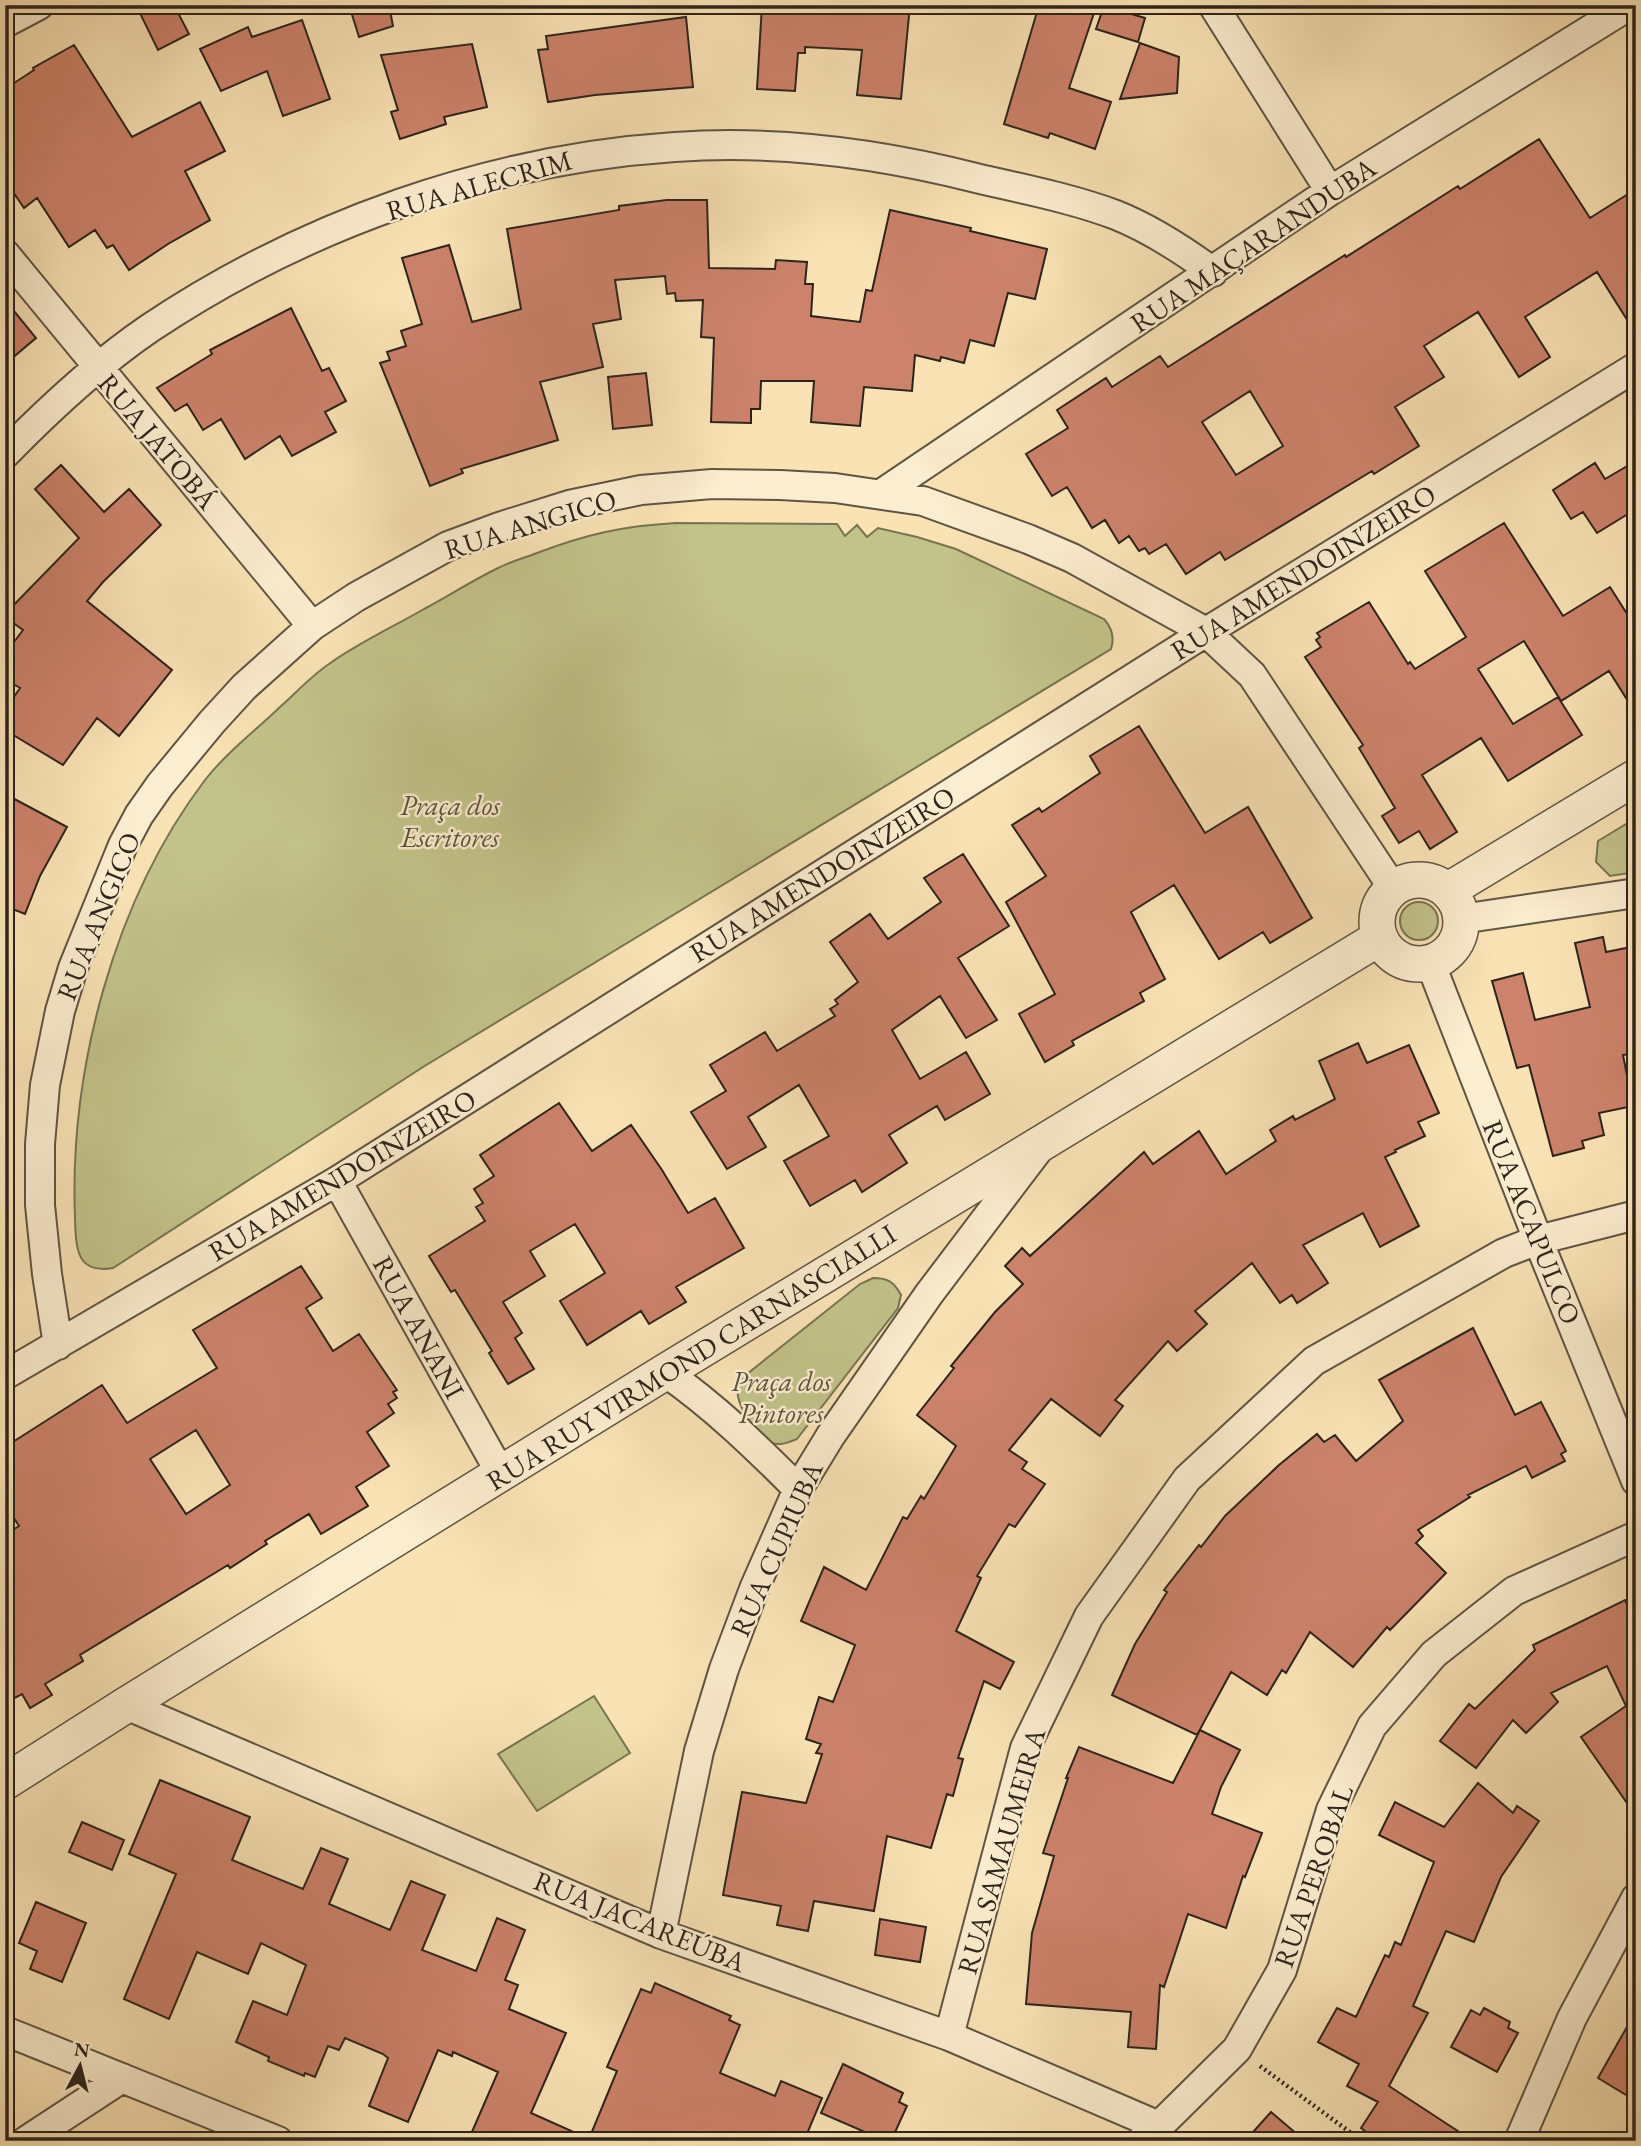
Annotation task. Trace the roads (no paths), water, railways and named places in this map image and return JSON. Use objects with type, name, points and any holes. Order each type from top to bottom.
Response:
[{"type":"street","points":[[5,23],[39,5]]},
{"type":"street","points":[[1213,5],[1330,191]]},
{"type":"street","name":"RUA MAÇARANDUBA","points":[[881,494],[1330,191],[1630,5]]},
{"type":"street","name":"RUA ALECRIM","points":[[5,454],[38,420],[97,368],[148,330],[211,290],[321,234],[409,201],[493,175],[586,155],[720,145],[803,148],[922,164],[1117,215],[1182,249],[1213,272]]},
{"type":"street","name":"RUA JATOBÁ","points":[[5,254],[312,626]]},
{"type":"street","name":"RUA AMENDOINZEIRO","points":[[5,1375],[337,1181],[1206,632],[1636,367]]},
{"type":"street","name":"RUA ANGICO","points":[[58,1345],[43,1237],[40,1144],[45,1085],[52,1045],[73,968],[113,867],[139,815],[212,722],[254,678],[312,626],[356,597],[448,546],[569,505],[641,490],[712,484],[780,485],[881,494],[923,501],[1072,558],[1206,632]]},
{"type":"street","points":[[1206,632],[1252,675],[1393,888]]},
{"type":"street","points":[[1454,905],[1636,777]]},
{"type":"street","points":[[1421,880],[1435,883],[1454,905],[1459,933],[1453,946],[1443,956],[1430,962],[1418,964],[1395,957],[1380,938],[1376,924],[1384,898],[1393,888],[1406,882],[1421,880]]},
{"type":"street","points":[[1454,905],[1636,893]]},
{"type":"street","name":"RUA RUY VIRMOND CARNASCIALLI","points":[[5,1782],[665,1372],[1380,938]]},
{"type":"street","name":"RUA ACAPULCO","points":[[1430,962],[1538,1240],[1636,1481]]},
{"type":"street","name":"RUA CUPIUBA","points":[[661,1934],[699,1751],[724,1669],[754,1589],[797,1489],[831,1435],[929,1294],[1043,1143]]},
{"type":"street","name":"RUA ANANI","points":[[337,1181],[502,1474]]},
{"type":"street","name":"RUA SAMAUMEIRA","points":[[949,2036],[1025,1748],[1089,1616],[1187,1479],[1314,1361],[1504,1253],[1538,1240],[1636,1215]]},
{"type":"street","points":[[665,1372],[698,1395],[797,1489]]},
{"type":"street","name":"RUA PEROBAL","points":[[1150,2133],[1237,2049],[1282,1970],[1331,1810],[1372,1726],[1434,1654],[1514,1591],[1636,1536]]},
{"type":"street","name":"RUA JACAREÚBA","points":[[125,1705],[661,1934],[949,2036],[1150,2133]]},
{"type":"street","points":[[1519,2141],[1572,2018],[1636,1898]]},
{"type":"street","points":[[5,2031],[278,2141]]},
{"type":"street","points":[[26,2141],[122,2078]]},
{"type":"park label","name":"Praça dos Escritores","points":[[450,821]]},
{"type":"park label","name":"Praça dos Pintores","points":[[781,1397]]}]
